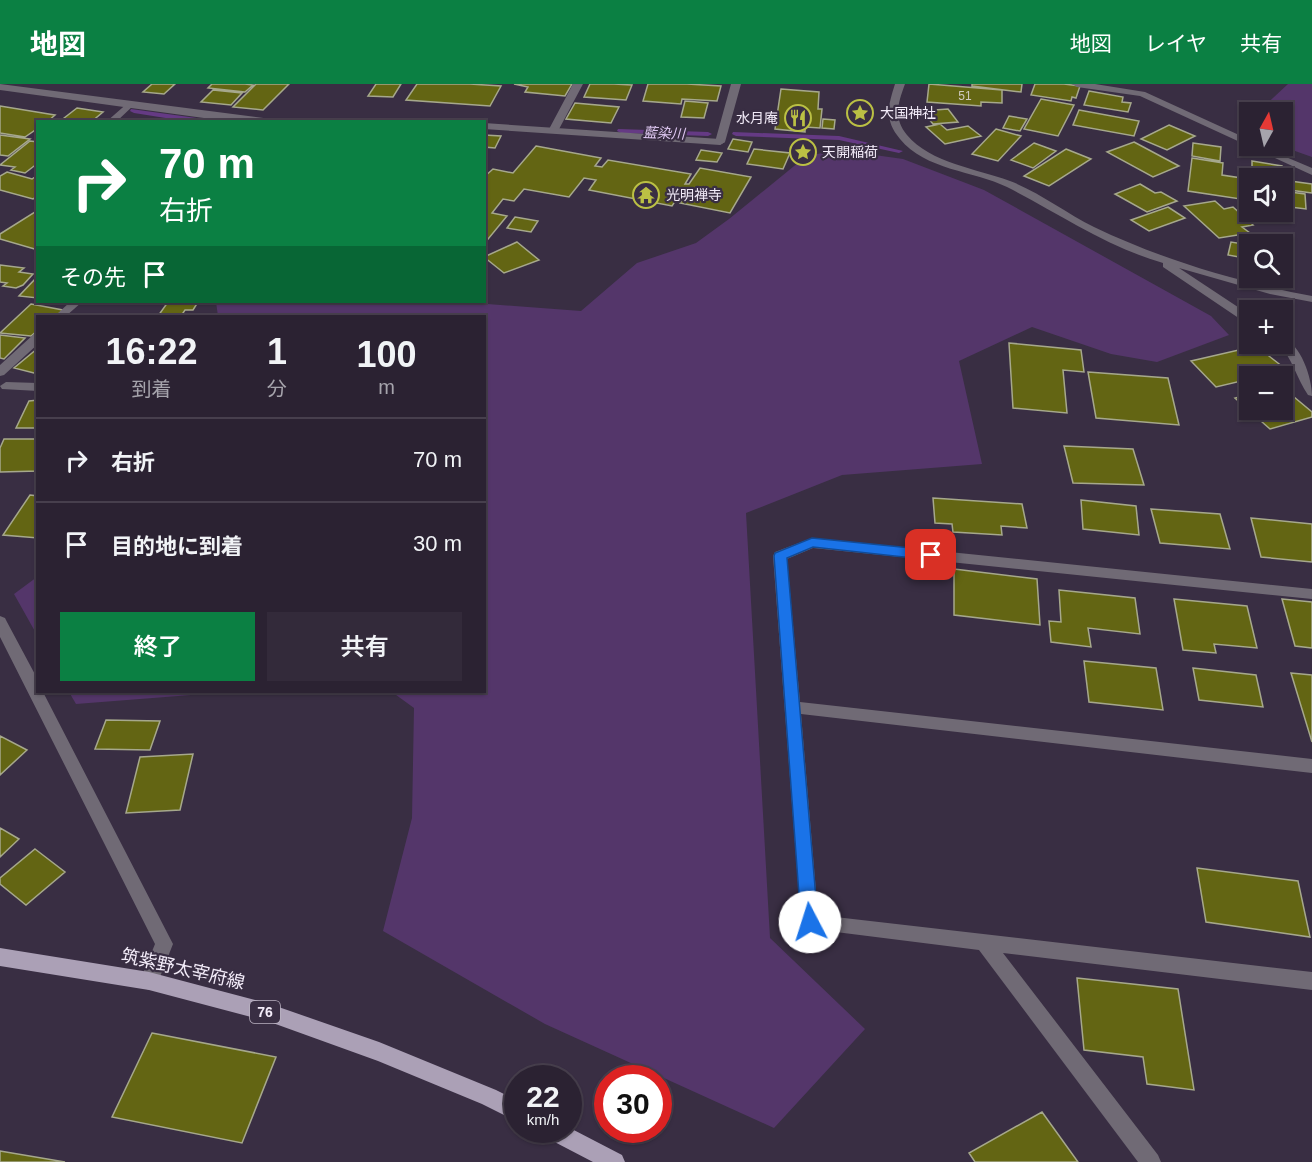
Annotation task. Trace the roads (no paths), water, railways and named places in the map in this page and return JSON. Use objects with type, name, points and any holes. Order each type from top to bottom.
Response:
[{"type":"main road","name":"筑紫野太宰府線","points":[[0,957],[149,981],[270,1013],[379,1052],[504,1105]]},
{"type":"main road","points":[[578,1143],[615,1162]]},
{"type":"street","points":[[553,130],[578,84]]},
{"type":"street","points":[[486,126],[720,142],[736,84]]},
{"type":"street","points":[[900,84],[893,105],[893,122],[904,138],[914,147],[950,166],[1008,184],[1090,229],[1157,258],[1274,292],[1312,299]]},
{"type":"street","points":[[1077,84],[1142,94],[1239,139]]},
{"type":"street","points":[[0,87],[255,120]]},
{"type":"street","points":[[112,120],[130,104]]},
{"type":"street","points":[[1276,156],[1312,172]]},
{"type":"street","points":[[1157,258],[1239,314]]},
{"type":"street","points":[[61,315],[75,303]]},
{"type":"street","points":[[0,372],[36,340]]},
{"type":"street","points":[[1292,354],[1303,381],[1312,392]]},
{"type":"street","points":[[0,401],[3,385],[36,387]]},
{"type":"street","points":[[1312,594],[812,543],[780,556],[810,922],[1312,981]]},
{"type":"street","points":[[0,622],[36,693]]},
{"type":"street","points":[[36,693],[164,944],[149,981]]},
{"type":"street","points":[[791,707],[1312,766]]},
{"type":"street","points":[[985,944],[1151,1162]]},
{"type":"waterway","points":[[134,111],[197,120]]},
{"type":"waterway","name":"藍染川","points":[[621,131],[708,134]]},
{"type":"waterway","name":"藍染川","points":[[736,134],[839,138],[899,151]]},
{"type":"place","name":"大国神社","points":[[860,113]]},
{"type":"place","name":"水月庵","points":[[798,118]]},
{"type":"place","name":"天開稲荷","points":[[803,152]]},
{"type":"place","name":"光明禅寺","points":[[646,195]]}]
